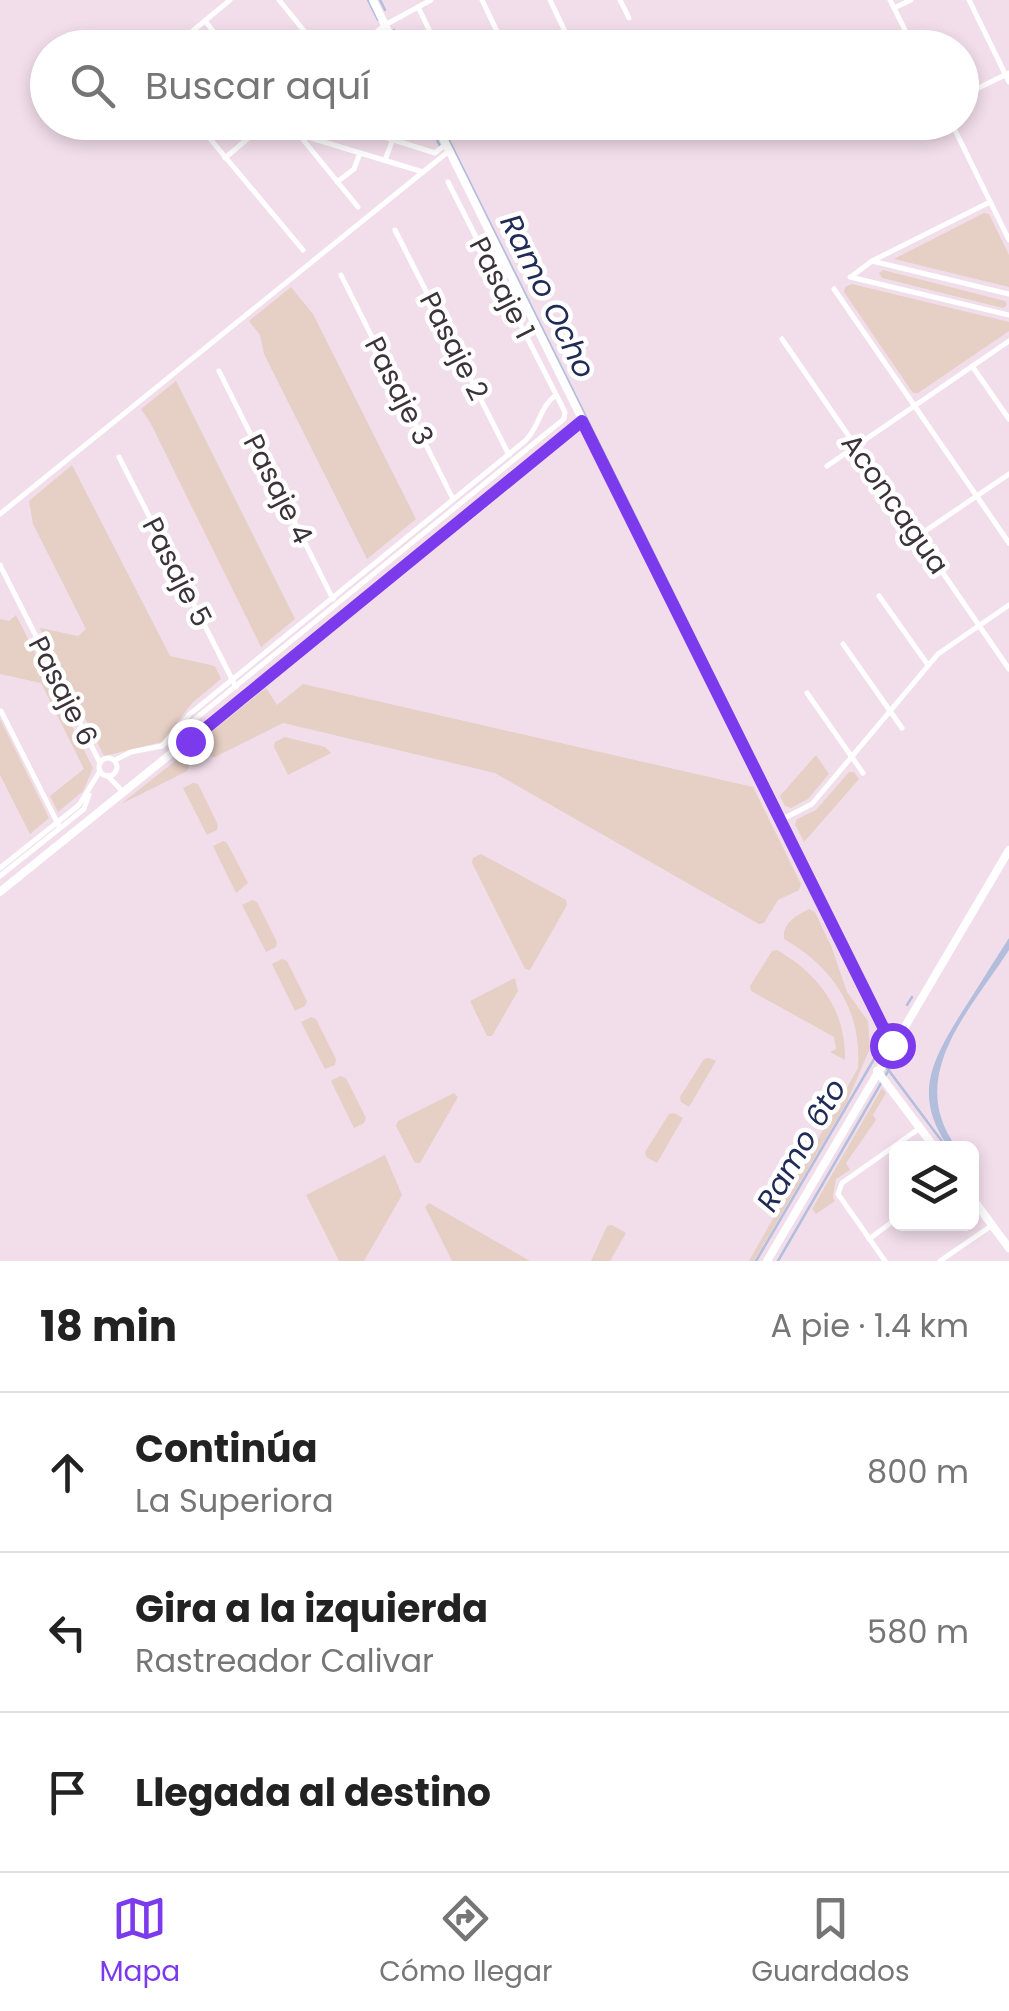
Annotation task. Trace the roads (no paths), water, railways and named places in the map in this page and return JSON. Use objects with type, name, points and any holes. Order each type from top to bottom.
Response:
[{"type":"street","points":[[194,30],[230,0]]},
{"type":"street","points":[[279,0],[303,30]]},
{"type":"street","points":[[372,0],[387,30]]},
{"type":"street","points":[[379,30],[431,0]]},
{"type":"street","points":[[482,0],[496,30]]},
{"type":"street","points":[[550,0],[564,30]]},
{"type":"street","points":[[620,0],[628,18]]},
{"type":"street","points":[[890,0],[905,30]]},
{"type":"street","points":[[894,8],[911,0]]},
{"type":"street","points":[[968,0],[1009,82]]},
{"type":"street","points":[[418,7],[429,30]]},
{"type":"street","points":[[205,21],[212,30]]},
{"type":"street","points":[[979,87],[1007,73]]},
{"type":"street","points":[[210,140],[303,250]]},
{"type":"street","points":[[225,158],[245,140]]},
{"type":"street","points":[[303,140],[358,208]]},
{"type":"street","points":[[318,140],[423,172]]},
{"type":"street","points":[[385,160],[393,140]]},
{"type":"street","points":[[396,140],[435,153],[448,147]]},
{"type":"street","points":[[444,140],[892,1045]]},
{"type":"street","points":[[960,140],[1009,240]]},
{"type":"street","points":[[0,514],[423,172],[448,147]]},
{"type":"street","points":[[337,182],[354,169],[360,153]]},
{"type":"street","name":"Pasaje 1","points":[[448,182],[556,395]]},
{"type":"street","points":[[990,202],[872,260],[850,277],[1009,315]]},
{"type":"street","name":"Pasaje 2","points":[[395,230],[510,458]]},
{"type":"street","points":[[872,260],[1009,294]]},
{"type":"street","name":"Pasaje 3","points":[[341,275],[457,506]]},
{"type":"street","points":[[834,288],[1009,543]]},
{"type":"street","name":"Aconcagua","points":[[782,339],[1009,669]]},
{"type":"street","points":[[827,466],[1009,340]]},
{"type":"street","points":[[972,366],[1009,419]]},
{"type":"street","name":"Pasaje 4","points":[[219,371],[336,606]]},
{"type":"street","points":[[0,873],[80,805],[106,758],[114,760],[162,746],[457,506],[510,458],[534,433],[545,404],[556,395],[565,412],[564,419],[510,458],[453,499],[190,714],[162,746]]},
{"type":"street","points":[[0,892],[582,421]]},
{"type":"street","name":"Pasaje 5","points":[[119,458],[236,687]]},
{"type":"street","points":[[918,536],[1009,474]]},
{"type":"street","name":"Pasaje 6","points":[[0,565],[100,763]]},
{"type":"street","points":[[879,596],[928,665]]},
{"type":"street","points":[[781,820],[812,804],[938,654],[1009,605]]},
{"type":"street","points":[[843,644],[902,728]]},
{"type":"street","points":[[807,693],[862,773]]},
{"type":"street","points":[[2,711],[59,825]]},
{"type":"street","points":[[114,760],[116,772],[128,791]]},
{"type":"street","points":[[100,772],[128,791]]},
{"type":"street","points":[[108,776],[116,772]]},
{"type":"street","points":[[767,1261],[881,1076],[892,1045],[1009,850]]},
{"type":"street","points":[[881,1076],[930,1141]]},
{"type":"street","points":[[884,1261],[838,1194],[842,1183],[920,1128]]},
{"type":"street","points":[[979,1208],[1009,1248]]},
{"type":"street","points":[[869,1238],[889,1224]]},
{"type":"street","points":[[940,1261],[992,1226]]},
{"type":"water","points":[[1009,938],[1009,950],[961,1020],[940,1070],[937,1095],[942,1121],[953,1141],[945,1141],[931,1112],[929,1095],[935,1062],[951,1029]]},
{"type":"waterway","points":[[368,0],[378,20]]},
{"type":"waterway","name":"Ramo Ocho","points":[[380,0],[385,10]]},
{"type":"waterway","points":[[437,140],[440,146]]},
{"type":"waterway","name":"Ramo Ocho","points":[[449,140],[780,809]]},
{"type":"waterway","points":[[580,426],[807,884]]},
{"type":"waterway","name":"Ramo Ocho","points":[[789,828],[877,1004]]},
{"type":"waterway","points":[[818,905],[835,941]]},
{"type":"waterway","points":[[907,1005],[912,997]]},
{"type":"waterway","name":"Ramo 6to","points":[[756,1261],[880,1049]]},
{"type":"waterway","points":[[778,1261],[891,1066]]},
{"type":"waterway","points":[[887,1068],[942,1141]]}]
